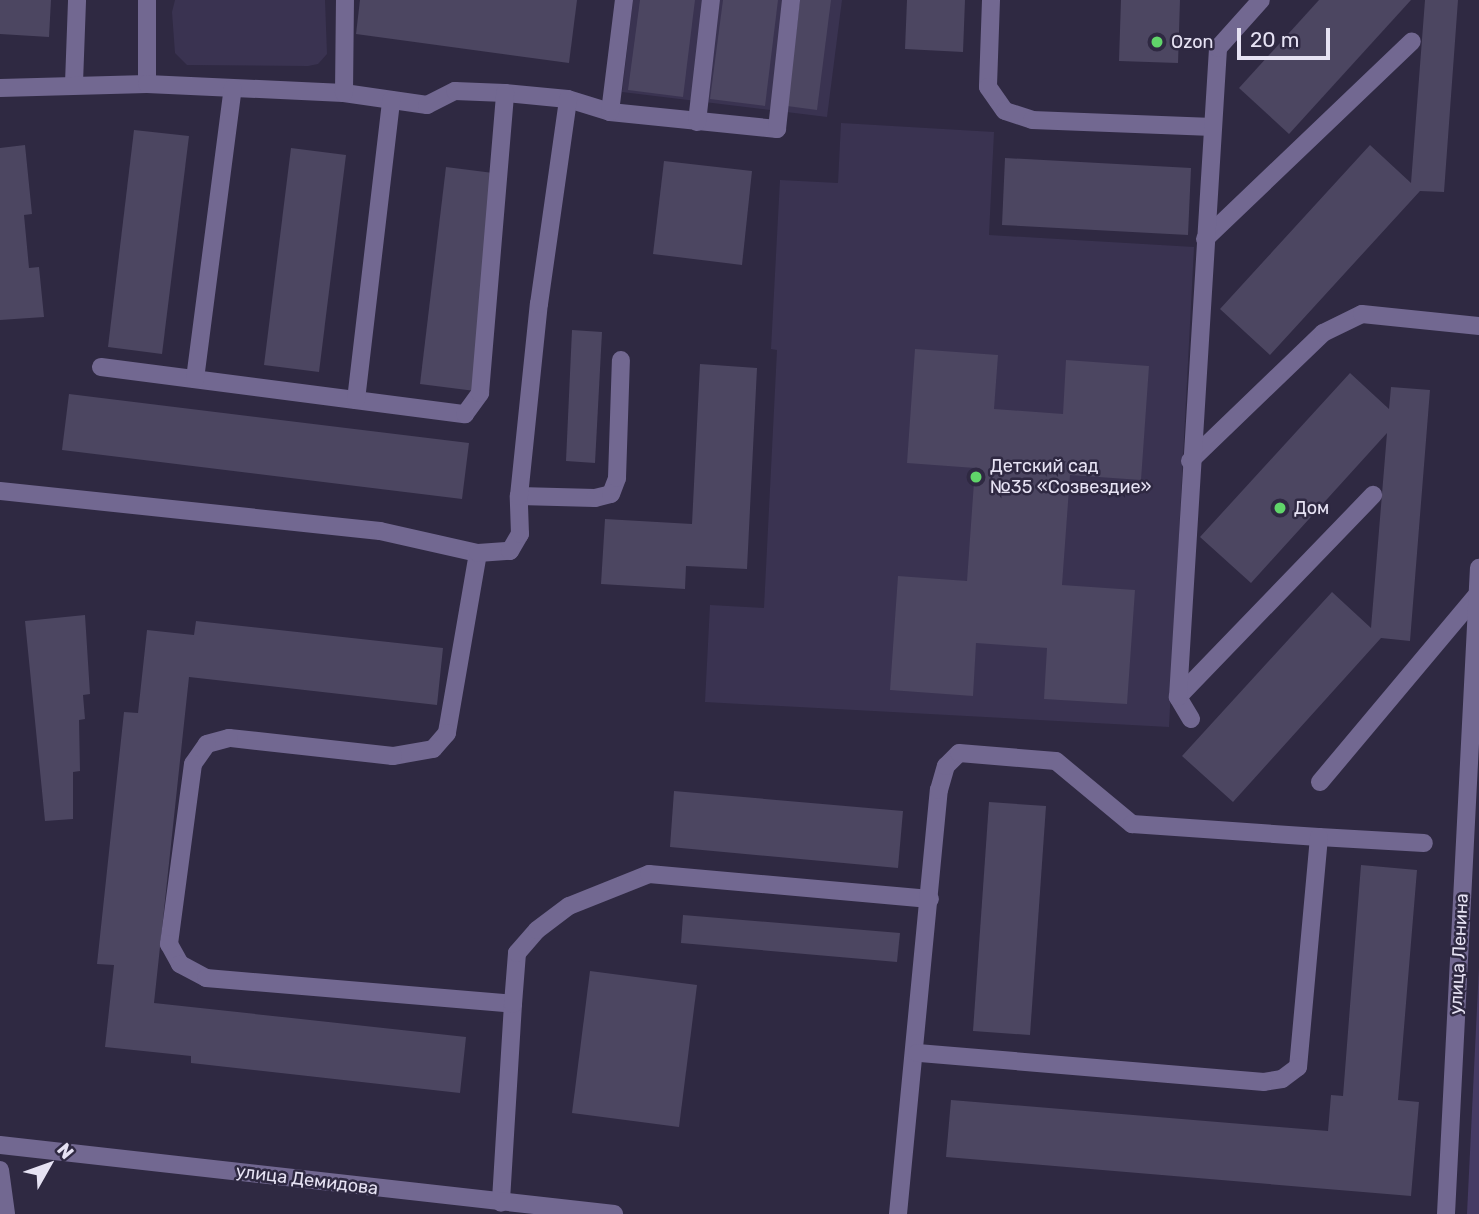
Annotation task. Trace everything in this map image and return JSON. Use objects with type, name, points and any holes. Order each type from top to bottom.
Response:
[{"type":"street","points":[[74,83],[77,0]]},
{"type":"street","points":[[147,0],[147,84]]},
{"type":"street","points":[[344,93],[345,0]]},
{"type":"street","points":[[610,112],[624,0]]},
{"type":"street","points":[[697,122],[711,0]]},
{"type":"street","points":[[0,88],[74,83],[147,84],[344,93],[427,104],[455,91],[505,93],[568,99],[610,112],[778,129],[791,0]]},
{"type":"street","points":[[991,0],[988,87],[1005,111],[1032,120],[1213,127]]},
{"type":"street","points":[[1191,719],[1178,697],[1190,461],[1218,48],[1261,0]]},
{"type":"street","points":[[1205,239],[1412,41]]},
{"type":"street","points":[[195,379],[233,88]]},
{"type":"street","points":[[101,367],[465,414],[480,393],[505,93]]},
{"type":"street","points":[[0,491],[380,531],[495,556],[510,551],[520,534],[519,496],[539,304],[568,99]]},
{"type":"street","points":[[356,400],[391,100]]},
{"type":"street","points":[[1190,461],[1323,333],[1362,314],[1479,326]]},
{"type":"street","points":[[519,496],[595,498],[611,494],[617,478],[621,360]]},
{"type":"street","points":[[1178,697],[1373,495]]},
{"type":"street","points":[[478,553],[447,733],[433,749],[393,755],[229,737],[207,744],[193,764],[169,944],[180,964],[206,978],[513,1003]]},
{"type":"street","name":"улица Ленина","points":[[1446,1214],[1479,568]]},
{"type":"street","points":[[1320,782],[1478,594]]},
{"type":"street","points":[[898,1214],[917,1053],[939,790],[946,766],[959,753],[1056,761],[1132,824],[1424,844]]},
{"type":"street","points":[[917,1053],[1264,1082],[1282,1079],[1298,1067],[1319,837]]},
{"type":"street","points":[[501,1203],[517,953],[537,930],[569,906],[649,874],[930,900]]},
{"type":"street","name":"улица Демидова","points":[[0,1146],[614,1214]]},
{"type":"street","points":[[0,1170],[6,1214]]},
{"type":"shaded area","points":[[175,0],[325,0],[327,54],[318,64],[308,66],[187,65],[175,53],[172,12]]},
{"type":"shaded area","points":[[633,0],[842,0],[827,117],[622,92]]},
{"type":"shaded area","name":"Детский сад №35 «Созвездие»","points":[[841,123],[994,132],[989,235],[1194,247],[1169,727],[705,702],[710,605],[764,608],[777,350],[771,349],[780,180],[838,183]]},
{"type":"shaded area","points":[[1479,967],[1479,1214],[1467,1214]]},
{"type":"building","points":[[0,0],[51,0],[49,37],[0,34]]},
{"type":"building","points":[[360,0],[577,0],[569,63],[356,34]]},
{"type":"building","points":[[640,0],[695,0],[683,97],[628,90]]},
{"type":"building","points":[[723,0],[778,0],[765,106],[710,99]]},
{"type":"building","points":[[800,0],[831,0],[817,110],[787,106]]},
{"type":"building","points":[[907,0],[965,0],[963,52],[905,49]]},
{"type":"building","points":[[1121,0],[1180,0],[1178,63],[1119,61]]},
{"type":"building","points":[[1319,0],[1411,0],[1289,134],[1239,88]]},
{"type":"building","points":[[1425,0],[1458,0],[1444,192],[1420,191],[1270,355],[1220,309],[1370,145],[1411,183]]},
{"type":"building","points":[[134,130],[189,136],[162,354],[108,347]]},
{"type":"building","points":[[25,145],[32,214],[24,215],[29,268],[39,267],[44,317],[0,320],[0,148]]},
{"type":"building","points":[[291,148],[346,155],[319,372],[264,365]]},
{"type":"building","points":[[1005,158],[1191,168],[1188,235],[1002,225]]},
{"type":"building","points":[[664,161],[752,171],[742,265],[653,254]]},
{"type":"building","points":[[446,167],[501,174],[475,391],[420,384]]},
{"type":"building","points":[[572,330],[602,332],[595,463],[566,461]]},
{"type":"building","points":[[915,349],[998,355],[994,409],[1063,414],[1066,360],[1149,366],[1141,480],[1070,475],[1062,585],[1135,590],[1127,704],[1044,699],[1047,648],[976,643],[973,696],[890,690],[898,576],[967,581],[975,468],[907,463]]},
{"type":"building","points":[[700,364],[757,368],[747,569],[686,566],[685,589],[601,584],[605,519],[692,524]]},
{"type":"building","points":[[1350,373],[1389,409],[1391,387],[1430,390],[1410,641],[1381,638],[1233,802],[1182,756],[1332,592],[1371,628],[1387,433],[1251,583],[1200,537]]},
{"type":"building","points":[[69,394],[469,443],[462,499],[62,450]]},
{"type":"building","points":[[85,615],[90,694],[83,695],[85,719],[79,720],[80,771],[73,772],[73,819],[45,821],[25,621]]},
{"type":"building","points":[[196,621],[443,648],[437,705],[189,677],[154,1003],[466,1037],[460,1093],[191,1063],[191,1056],[105,1047],[114,965],[97,964],[124,712],[138,713],[147,630],[194,635]]},
{"type":"building","points":[[674,791],[903,811],[898,868],[670,847]]},
{"type":"building","points":[[989,802],[1046,806],[1030,1035],[973,1031]]},
{"type":"building","points":[[1361,865],[1417,870],[1398,1100],[1419,1102],[1411,1196],[946,1157],[951,1100],[1328,1131],[1331,1095],[1343,1096]]},
{"type":"building","points":[[683,915],[900,933],[897,962],[681,943]]},
{"type":"building","points":[[590,971],[697,985],[679,1127],[572,1113]]},
{"type":"place","name":"Ozon","points":[[1157,42]]},
{"type":"place","name":"Детский сад №35 «Созвездие»","points":[[976,477]]},
{"type":"place","name":"Дом","points":[[1280,508]]}]
